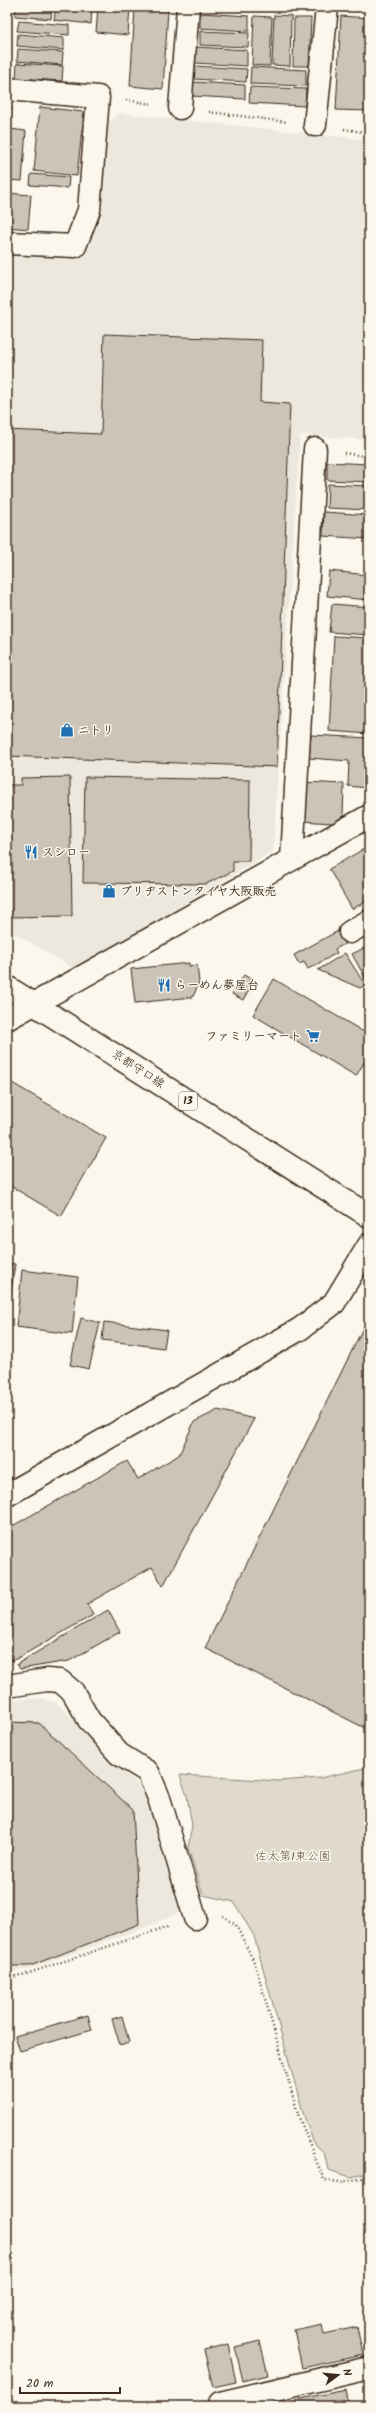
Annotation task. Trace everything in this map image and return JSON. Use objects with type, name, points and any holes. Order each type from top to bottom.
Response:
[{"type":"street","points":[[180,108],[188,7]]},
{"type":"street","points":[[315,126],[327,7]]},
{"type":"street","points":[[7,88],[98,97],[89,210],[75,246],[7,243]]},
{"type":"street","points":[[292,859],[315,449]]},
{"type":"street","points":[[7,1020],[369,816]]},
{"type":"street","points":[[350,932],[369,921]]},
{"type":"street","name":"京都守口線","points":[[7,987],[369,1216]]},
{"type":"street","points":[[7,1495],[300,1329],[334,1303],[369,1245]]},
{"type":"street","points":[[7,1686],[47,1680],[60,1681],[73,1692],[89,1720],[119,1754],[148,1772],[159,1798],[195,1918]]},
{"type":"street","points":[[220,2403],[369,2368]]},
{"type":"path","points":[[98,97],[369,133]]},
{"type":"path","points":[[7,1978],[26,1974],[195,1918],[220,1914],[236,1925],[255,1964],[299,2117],[324,2180],[340,2182],[369,2177]]},
{"type":"shaded area","points":[[120,113],[369,140],[369,440],[300,435],[273,851],[77,970],[7,929],[7,254],[77,257],[101,221],[108,122]]},
{"type":"shaded area","points":[[40,1698],[57,1703],[151,1798],[186,1910],[141,1929],[27,1970],[7,1972],[7,1700]]},
{"type":"green space","name":"佐太第1東公園","points":[[369,1767],[369,2173],[351,2177],[328,2170],[324,2152],[314,2144],[304,2116],[254,1936],[234,1902],[203,1895],[188,1848],[192,1825],[187,1796],[180,1775],[279,1781],[320,1778]]},
{"type":"building","points":[[16,7],[52,7],[51,19],[15,16]]},
{"type":"building","points":[[56,7],[92,7],[91,24],[54,20]]},
{"type":"building","points":[[98,7],[130,7],[128,35],[96,32]]},
{"type":"building","points":[[135,8],[168,10],[163,89],[130,86]]},
{"type":"building","points":[[200,13],[249,16],[249,31],[200,28]]},
{"type":"building","points":[[274,15],[291,16],[290,66],[272,65]]},
{"type":"building","points":[[254,16],[272,17],[270,66],[252,65]]},
{"type":"building","points":[[341,16],[369,18],[369,111],[336,110]]},
{"type":"building","points":[[294,18],[311,18],[309,66],[293,66]]},
{"type":"building","points":[[19,21],[69,25],[69,35],[17,31]]},
{"type":"building","points":[[200,31],[249,33],[248,47],[200,45]]},
{"type":"building","points":[[18,34],[64,38],[64,50],[17,46]]},
{"type":"building","points":[[196,47],[247,50],[247,66],[195,63]]},
{"type":"building","points":[[18,49],[63,52],[62,65],[17,61]]},
{"type":"building","points":[[17,63],[63,66],[62,81],[16,78]]},
{"type":"building","points":[[194,66],[247,69],[246,82],[193,79]]},
{"type":"building","points":[[251,67],[306,70],[306,86],[250,84]]},
{"type":"building","points":[[192,82],[245,85],[245,99],[191,96]]},
{"type":"building","points":[[250,87],[306,89],[305,106],[249,103]]},
{"type":"building","points":[[7,106],[12,107],[10,129],[26,131],[22,181],[7,180]]},
{"type":"building","points":[[40,107],[84,112],[77,176],[34,171]]},
{"type":"building","points":[[31,174],[69,177],[68,188],[30,185]]},
{"type":"building","points":[[7,193],[31,195],[28,229],[7,227]]},
{"type":"building","points":[[104,334],[262,340],[260,402],[290,404],[277,767],[7,756],[7,430],[101,434]]},
{"type":"building","points":[[327,462],[369,464],[369,482],[327,480]]},
{"type":"building","points":[[328,484],[369,486],[369,510],[327,508]]},
{"type":"building","points":[[324,512],[369,515],[369,539],[323,536]]},
{"type":"building","points":[[329,571],[369,575],[369,600],[327,596]]},
{"type":"building","points":[[332,604],[369,607],[369,635],[329,632]]},
{"type":"building","points":[[334,636],[369,638],[369,734],[329,731]]},
{"type":"building","points":[[311,735],[369,738],[367,788],[348,786],[349,761],[309,758]]},
{"type":"building","points":[[70,777],[72,916],[7,917],[7,785],[21,785],[21,778]]},
{"type":"building","points":[[85,777],[250,780],[249,861],[233,861],[233,871],[206,884],[83,883]]},
{"type":"building","points":[[303,782],[344,784],[343,816],[333,823],[301,821]]},
{"type":"building","points":[[369,846],[369,900],[352,909],[329,869]]},
{"type":"building","points":[[338,931],[345,944],[335,949],[337,953],[308,969],[304,962],[299,964],[294,955]]},
{"type":"building","points":[[366,947],[369,953],[369,985],[352,954]]},
{"type":"building","points":[[345,953],[365,985],[360,988],[318,970]]},
{"type":"building","points":[[189,963],[189,966],[197,965],[199,982],[193,997],[135,1003],[131,969]]},
{"type":"building","points":[[244,975],[254,981],[243,1000],[232,994]]},
{"type":"building","points":[[274,979],[369,1035],[369,1054],[356,1076],[253,1015]]},
{"type":"building","points":[[7,1080],[106,1138],[61,1216],[7,1184]]},
{"type":"building","points":[[7,1263],[15,1264],[7,1323]]},
{"type":"building","points":[[22,1270],[78,1277],[72,1334],[16,1327]]},
{"type":"building","points":[[369,1316],[369,1730],[205,1648]]},
{"type":"building","points":[[81,1318],[100,1323],[89,1369],[70,1365]]},
{"type":"building","points":[[104,1322],[167,1330],[164,1348],[102,1340]]},
{"type":"building","points":[[218,1410],[254,1419],[163,1586],[152,1567],[87,1604],[93,1615],[16,1659],[7,1661],[7,1529],[127,1461],[138,1479],[179,1455],[194,1422]]},
{"type":"building","points":[[108,1610],[120,1632],[69,1661],[20,1669],[17,1664]]},
{"type":"building","points":[[7,1722],[39,1723],[133,1810],[139,1924],[30,1966],[7,1966]]},
{"type":"building","points":[[88,2015],[92,2030],[20,2051],[15,2036]]},
{"type":"building","points":[[122,2016],[129,2042],[120,2045],[112,2019]]},
{"type":"building","points":[[322,2324],[324,2334],[357,2327],[363,2355],[302,2368],[294,2330]]},
{"type":"building","points":[[260,2341],[268,2375],[243,2381],[235,2347]]},
{"type":"building","points":[[228,2344],[236,2382],[213,2387],[204,2350]]},
{"type":"building","points":[[346,2390],[349,2406],[296,2406],[295,2400]]},
{"type":"building","points":[[291,2402],[292,2406],[273,2406]]},
{"type":"place","name":"ニトリ","points":[[67,730]]},
{"type":"place","name":"スシロー","points":[[31,852]]},
{"type":"place","name":"ブリヂストンタイヤ大阪販売","points":[[109,891]]},
{"type":"place","name":"らーめん夢屋台","points":[[164,985]]},
{"type":"place","name":"ファミリーマート","points":[[313,1036]]}]
